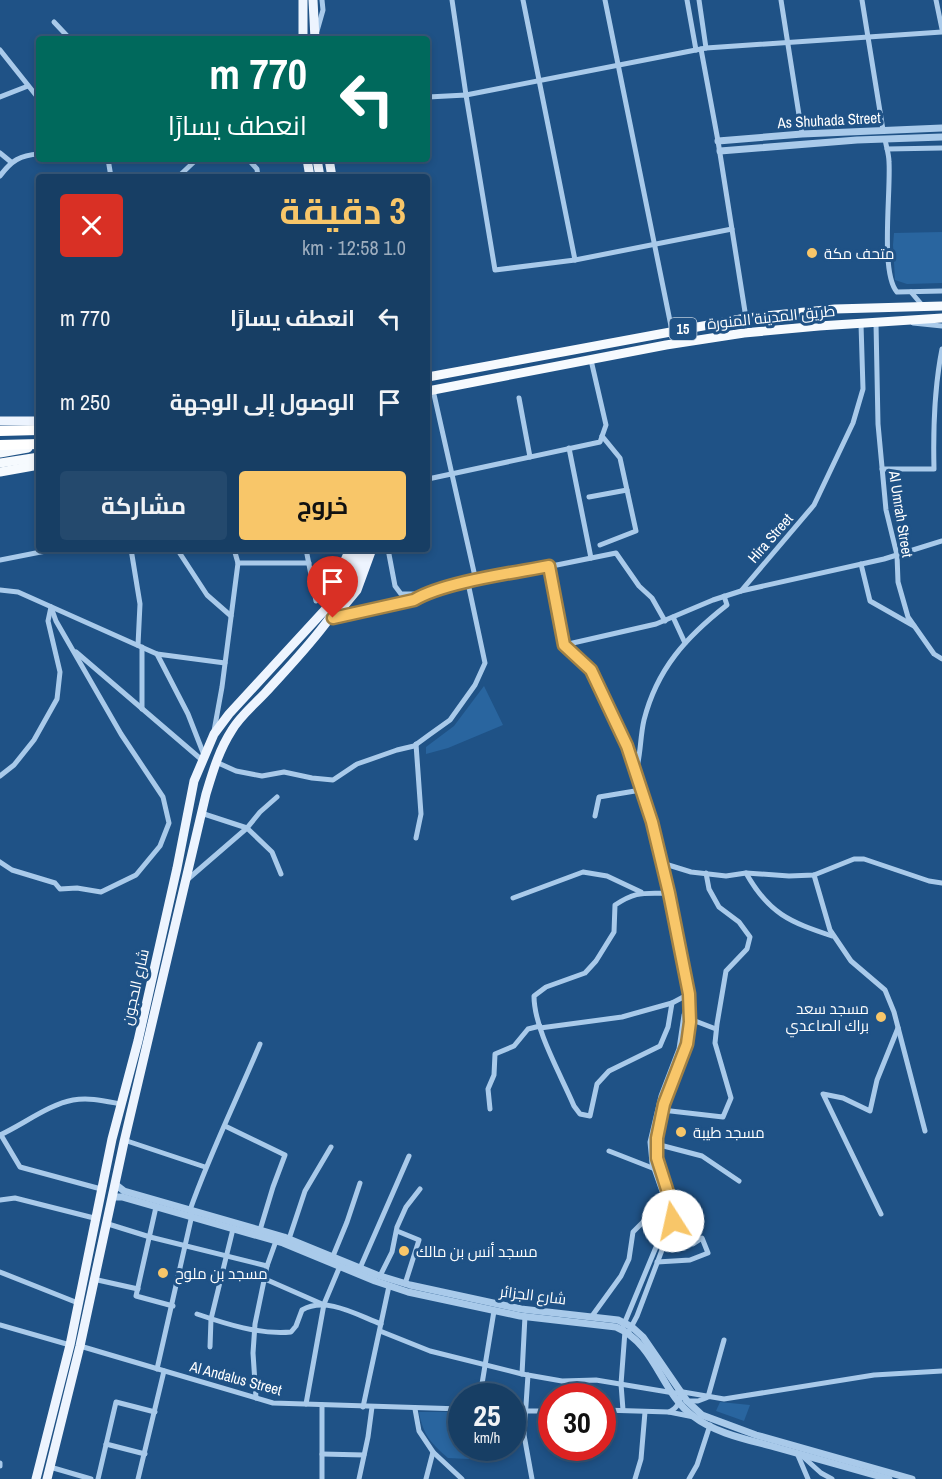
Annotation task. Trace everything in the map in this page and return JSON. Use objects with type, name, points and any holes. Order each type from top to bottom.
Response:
[{"type":"highway","name":"طريق المدينة المنورة","points":[[430,377],[746,318],[835,309],[942,306]]},
{"type":"highway","name":"طريق المدينة المنورة","points":[[430,391],[666,345],[751,332],[942,318]]},
{"type":"highway","points":[[0,431],[36,430]]},
{"type":"highway","points":[[0,446],[36,445]]},
{"type":"highway","points":[[0,453],[36,446]]},
{"type":"highway","points":[[0,463],[36,457]]},
{"type":"highway","points":[[0,472],[36,466]]},
{"type":"main road","points":[[303,0],[303,36]]},
{"type":"main road","points":[[315,36],[320,1]]},
{"type":"main road","points":[[0,422],[36,421]]},
{"type":"main road","points":[[321,614],[349,552]]},
{"type":"main road","name":"شارع الحجون","points":[[47,1479],[75,1346],[78,1303],[94,1218],[138,1041],[194,781],[214,734],[229,714],[321,614],[335,603],[356,552]]},
{"type":"main road","name":"شارع الحجون","points":[[36,1479],[93,1279],[201,813],[216,762],[233,728],[316,634],[360,566],[363,552]]},
{"type":"main road","points":[[316,634],[345,608],[357,590],[371,552]]},
{"type":"street","points":[[452,0],[495,270],[575,260],[732,229]]},
{"type":"street","points":[[523,0],[575,260]]},
{"type":"street","points":[[606,0],[672,331]]},
{"type":"street","points":[[687,0],[701,49],[720,151],[746,318]]},
{"type":"street","points":[[699,0],[701,49]]},
{"type":"street","points":[[782,0],[802,134]]},
{"type":"street","points":[[862,0],[883,130]]},
{"type":"street","points":[[430,97],[466,95],[701,49],[942,31],[936,0]]},
{"type":"street","points":[[54,22],[67,36]]},
{"type":"street","points":[[0,50],[36,95]]},
{"type":"street","points":[[0,97],[28,86]]},
{"type":"street","name":"As Shuhada Street","points":[[718,141],[802,134],[942,128]]},
{"type":"street","points":[[720,151],[942,137]]},
{"type":"street","points":[[885,139],[889,160],[887,248],[891,286],[897,292],[942,291]]},
{"type":"street","points":[[887,149],[942,148]]},
{"type":"street","points":[[0,153],[12,162]]},
{"type":"street","points":[[0,176],[12,162],[27,155],[36,154]]},
{"type":"street","points":[[181,174],[195,162]]},
{"type":"street","points":[[911,292],[923,307]]},
{"type":"street","points":[[897,321],[942,326]]},
{"type":"street","name":"Al Umrah Street","points":[[876,323],[882,469],[886,510],[897,555],[898,582],[908,617],[934,654],[942,659]]},
{"type":"street","name":"Hira Street","points":[[741,591],[814,505],[853,423],[863,389],[861,324]]},
{"type":"street","points":[[882,469],[934,469],[933,412],[937,371],[942,349]]},
{"type":"street","points":[[430,479],[600,441],[606,424],[591,360]]},
{"type":"street","points":[[430,391],[476,581]]},
{"type":"street","points":[[519,398],[530,457]]},
{"type":"street","points":[[600,545],[636,531],[620,458],[602,436]]},
{"type":"street","points":[[569,448],[591,558]]},
{"type":"street","points":[[589,497],[627,490]]},
{"type":"street","points":[[564,645],[656,624],[741,591],[861,564],[942,541]]},
{"type":"street","points":[[0,560],[41,552]]},
{"type":"street","points":[[132,552],[140,604],[142,709]]},
{"type":"street","points":[[179,552],[207,595],[231,616]]},
{"type":"street","points":[[214,734],[238,563],[235,552]]},
{"type":"street","points":[[307,552],[316,601]]},
{"type":"street","points":[[389,552],[395,586],[401,594],[424,594],[476,581],[616,553],[639,586],[652,598],[665,621]]},
{"type":"street","points":[[238,563],[309,563]]},
{"type":"street","points":[[861,564],[870,601],[915,627]]},
{"type":"street","points":[[549,566],[564,645],[591,670],[627,746],[636,773],[662,863],[690,997],[690,1019],[684,1054],[662,1110],[656,1144],[659,1166],[673,1210],[672,1225],[626,1329]]},
{"type":"street","points":[[216,762],[236,771],[262,776],[284,772],[333,780],[357,764],[416,744],[450,720],[475,685],[485,663],[468,583]]},
{"type":"street","points":[[0,590],[18,592],[157,654],[225,663]]},
{"type":"street","points":[[333,618],[414,600],[424,594]]},
{"type":"street","points":[[636,773],[641,754],[643,723],[651,698],[667,666],[685,643],[727,605],[724,596]]},
{"type":"street","points":[[0,862],[12,870],[55,883],[60,890],[77,888],[101,892],[136,875],[160,846],[170,823],[163,797],[121,734],[56,621],[51,607]]},
{"type":"street","points":[[0,776],[14,765],[34,740],[57,699],[60,672],[48,621],[51,607]]},
{"type":"street","points":[[673,617],[685,643]]},
{"type":"street","points":[[72,649],[203,758]]},
{"type":"street","points":[[157,654],[188,714],[203,758]]},
{"type":"street","points":[[416,744],[421,814],[416,838]]},
{"type":"street","points":[[595,816],[599,797],[641,790]]},
{"type":"street","points":[[186,880],[247,828],[276,797]]},
{"type":"street","points":[[201,813],[247,828],[272,852],[280,874]]},
{"type":"street","points":[[662,863],[691,872],[726,876],[747,873],[770,876],[814,875],[854,859],[864,859],[929,881],[942,883]]},
{"type":"street","points":[[513,898],[583,872],[607,876],[641,892]]},
{"type":"street","points":[[662,1110],[723,1117],[731,1098],[715,1043],[716,1029],[726,971],[747,949],[750,937],[738,921],[719,907],[709,889],[706,873]]},
{"type":"street","points":[[747,873],[754,888],[781,915],[834,936]]},
{"type":"street","points":[[814,875],[830,930],[851,961],[885,990],[898,1028],[925,1131]]},
{"type":"street","points":[[669,893],[641,892],[626,897],[615,905],[614,932],[611,940],[585,973],[546,987],[534,996],[534,1008],[540,1027],[574,1106],[580,1114],[590,1116],[597,1084],[609,1071],[660,1046],[668,1027],[672,1003]]},
{"type":"street","points":[[490,1109],[488,1089],[494,1075],[495,1054],[514,1046],[525,1031],[540,1027],[622,1017],[690,997]]},
{"type":"street","points":[[622,1410],[621,1384],[626,1329],[665,1228],[667,1214],[664,1195],[650,1149],[654,1122],[665,1084],[679,1049],[684,1015],[690,997]]},
{"type":"street","points":[[690,1019],[716,1029]]},
{"type":"street","points":[[881,1214],[823,1094],[843,1098],[870,1111],[877,1080],[898,1028]]},
{"type":"street","points":[[138,1479],[155,1412],[192,1213],[205,1167],[260,1044]]},
{"type":"street","points":[[101,1189],[20,1167],[0,1135],[71,1100],[96,1099],[121,1104]]},
{"type":"street","points":[[225,1126],[285,1155],[260,1230]]},
{"type":"street","points":[[124,1140],[205,1167]]},
{"type":"street","points":[[656,1144],[702,1156],[739,1181]]},
{"type":"street","points":[[290,1239],[305,1191],[331,1147]]},
{"type":"street","points":[[609,1150],[655,1169]]},
{"type":"street","points":[[360,1268],[409,1156]]},
{"type":"street","points":[[333,1256],[360,1183]]},
{"type":"street","name":"شارع الجزائر","points":[[115,1184],[124,1191],[233,1229],[276,1241],[389,1286],[494,1311],[626,1329]]},
{"type":"street","points":[[380,1276],[392,1252],[406,1207],[420,1190]]},
{"type":"street","points":[[592,1316],[621,1276],[629,1260],[633,1232],[652,1213],[664,1195]]},
{"type":"street","name":"شارع الجزائر","points":[[112,1197],[120,1196],[156,1207],[192,1213],[260,1230],[290,1239],[405,1284],[521,1309],[611,1318],[626,1329]]},
{"type":"street","points":[[0,1200],[15,1198],[94,1218]]},
{"type":"street","points":[[156,1207],[136,1296],[173,1306]]},
{"type":"street","points":[[105,1223],[150,1237],[267,1266]]},
{"type":"street","points":[[210,1347],[211,1318],[233,1229]]},
{"type":"street","points":[[397,1231],[419,1240],[405,1284]]},
{"type":"street","points":[[657,1262],[690,1260],[708,1253],[702,1238],[693,1244],[664,1245]]},
{"type":"street","points":[[256,1398],[253,1353],[255,1330],[267,1266],[276,1241]]},
{"type":"street","points":[[306,1404],[324,1304],[340,1266]]},
{"type":"street","points":[[0,1272],[78,1303]]},
{"type":"street","points":[[93,1279],[138,1289]]},
{"type":"street","points":[[265,1279],[430,1351],[525,1375],[562,1381],[596,1380],[680,1397],[724,1399],[874,1375],[942,1371]]},
{"type":"street","points":[[363,1407],[389,1286]]},
{"type":"street","points":[[197,1314],[255,1330],[291,1332],[302,1310],[310,1305],[324,1304]]},
{"type":"street","points":[[482,1383],[494,1311]]},
{"type":"street","points":[[525,1316],[525,1383]]},
{"type":"street","name":"Al Andalus Street","points":[[0,1325],[273,1403],[448,1409]]},
{"type":"street","points":[[626,1329],[694,1417]]},
{"type":"street","points":[[708,1397],[724,1340]]},
{"type":"street","points":[[680,1397],[708,1397]]},
{"type":"street","points":[[669,1412],[676,1408],[680,1397]]},
{"type":"street","points":[[680,1397],[702,1415],[740,1430],[912,1479]]},
{"type":"street","points":[[98,1479],[116,1402],[155,1412]]},
{"type":"street","points":[[322,1405],[322,1479]]},
{"type":"street","points":[[359,1479],[372,1407]]},
{"type":"street","points":[[415,1409],[419,1431],[433,1452],[462,1479]]},
{"type":"street","points":[[616,1410],[669,1412],[694,1417],[738,1436],[889,1479]]},
{"type":"street","points":[[635,1479],[641,1459],[645,1412]]},
{"type":"street","points":[[690,1479],[710,1425]]},
{"type":"street","points":[[106,1444],[145,1454]]},
{"type":"street","points":[[526,1446],[532,1479]]},
{"type":"street","points":[[426,1479],[433,1452]]},
{"type":"street","points":[[322,1454],[364,1455]]},
{"type":"street","points":[[798,1454],[808,1479]]},
{"type":"street","points":[[798,1454],[832,1479]]},
{"type":"street","points":[[50,1467],[91,1479]]},
{"type":"shaded area","points":[[942,232],[942,283],[907,284],[895,280],[894,233]]},
{"type":"shaded area","points":[[484,686],[503,725],[448,748],[426,754],[426,747],[454,726]]},
{"type":"shaded area","points":[[720,1402],[750,1405],[744,1421],[716,1411]]},
{"type":"shaded area","points":[[419,1412],[448,1412],[448,1458],[432,1443],[425,1433]]},
{"type":"place","name":"متحف مكة","points":[[812,253]]},
{"type":"place","name":"مسجد سعد براك الصاعدي","points":[[881,1017]]},
{"type":"place","name":"مسجد طيبة","points":[[681,1132]]},
{"type":"place","name":"مسجد أنس بن مالك","points":[[404,1251]]},
{"type":"place","name":"مسجد بن ملوح","points":[[163,1273]]},
{"type":"route","points":[[333,618],[414,600],[424,594],[468,583],[549,566],[564,645],[591,670],[627,746],[652,822],[689,994],[690,1022],[687,1044],[664,1104],[656,1151],[672,1205],[673,1221]]}]
